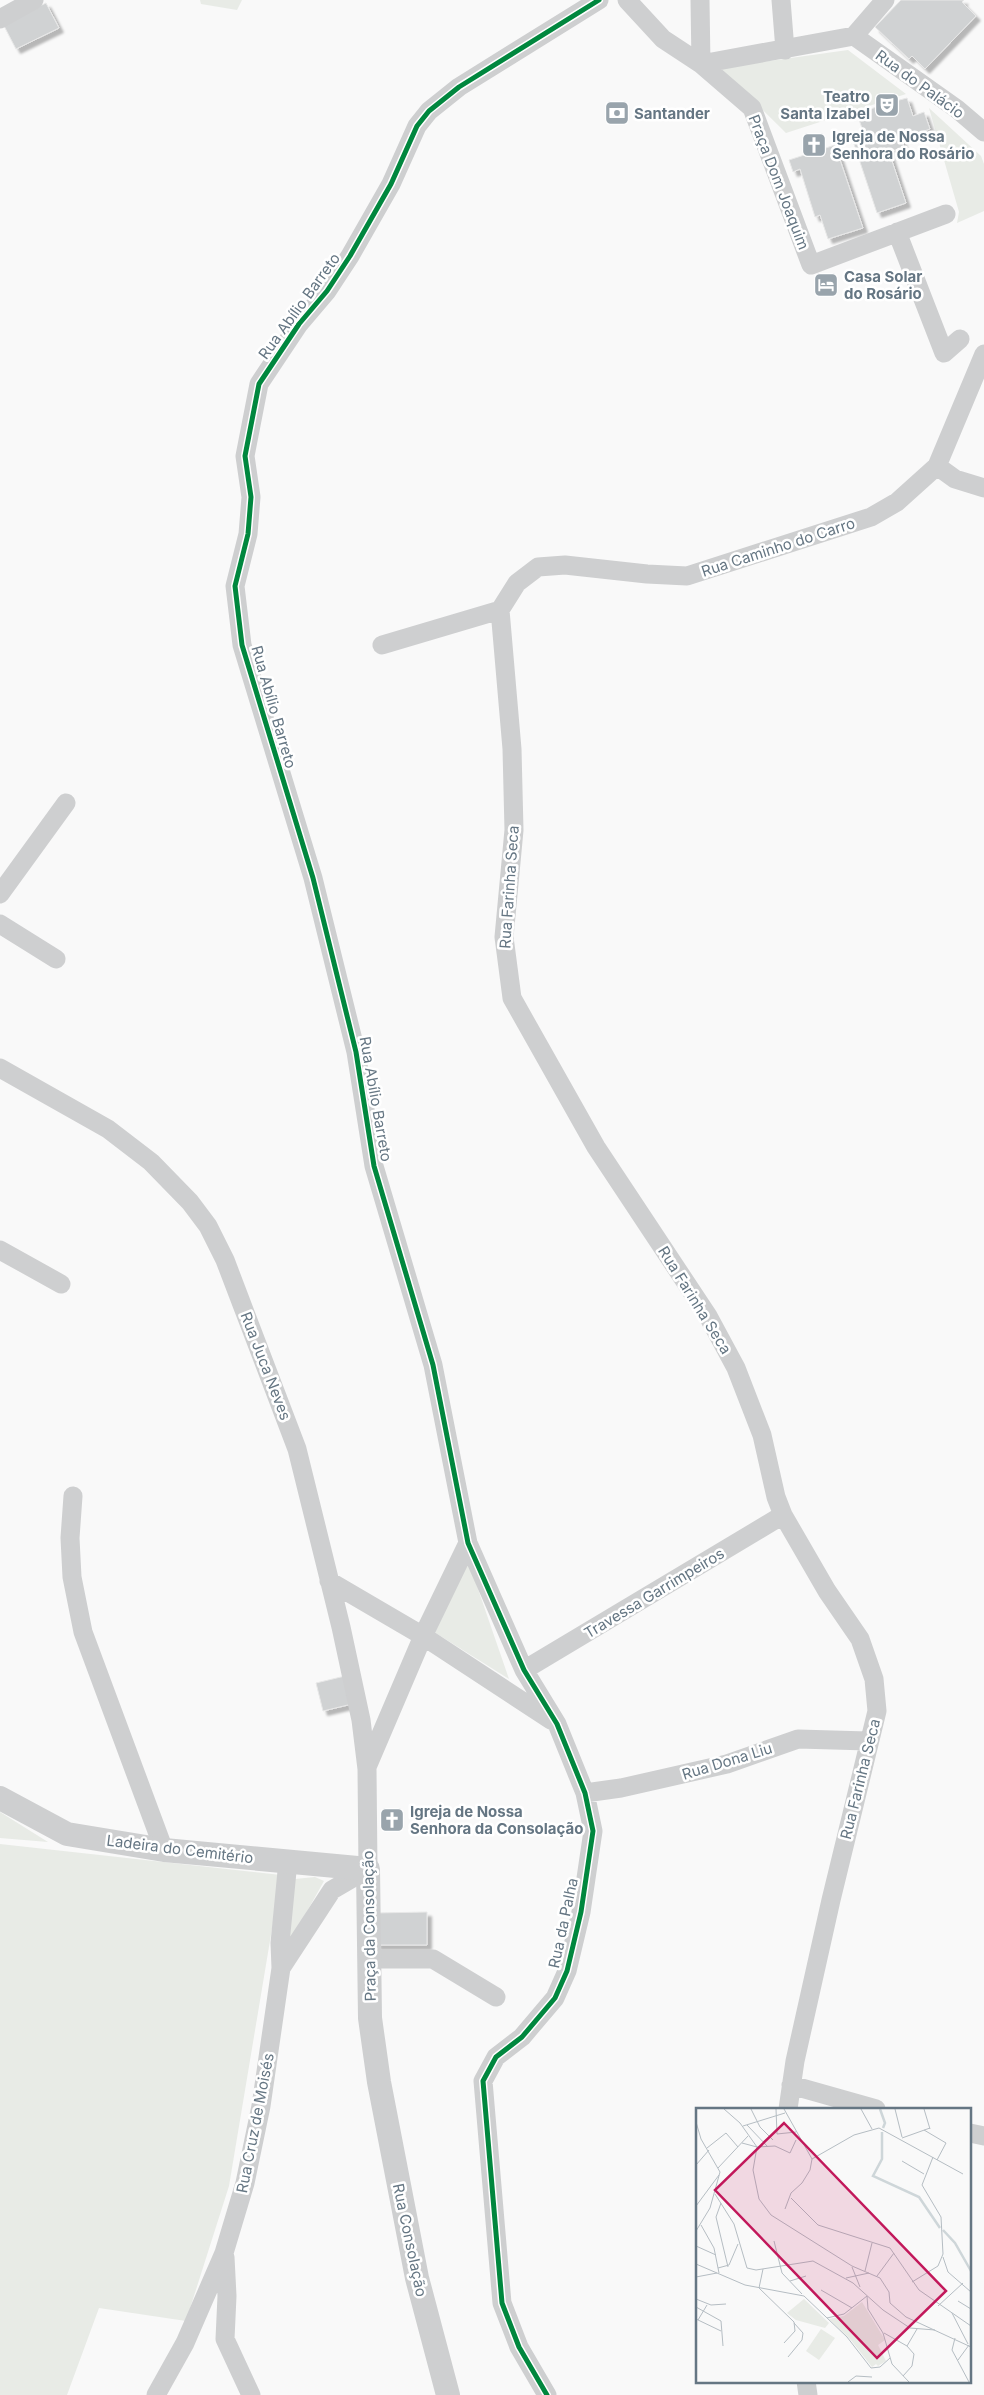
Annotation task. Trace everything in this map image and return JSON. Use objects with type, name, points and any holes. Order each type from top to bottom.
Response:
[{"type":"street","points":[[0,19],[34,0]]},
{"type":"street","name":"Rua Abílio Barreto","points":[[524,1670],[468,1543],[455,1466],[433,1364],[374,1166],[351,1032],[312,878],[242,645],[235,586],[248,534],[251,497],[245,456],[259,384],[299,324],[327,292],[350,256],[391,184],[417,126],[429,111],[459,87],[599,0]]},
{"type":"street","points":[[627,0],[663,38],[701,64],[854,36],[885,0]]},
{"type":"street","points":[[700,0],[701,64]]},
{"type":"street","points":[[781,0],[785,50]]},
{"type":"street","name":"Rua do Palácio","points":[[854,36],[957,109],[984,132]]},
{"type":"street","name":"Praça Dom Joaquim","points":[[701,64],[752,108],[811,265],[897,232]]},
{"type":"street","points":[[946,214],[897,232],[944,353],[960,339]]},
{"type":"street","name":"Rua Caminho do Carro","points":[[500,610],[517,583],[538,567],[565,565],[647,574],[687,576],[871,517],[897,502],[937,466],[984,354]]},
{"type":"street","points":[[937,466],[955,479],[984,488]]},
{"type":"street","points":[[382,645],[500,610]]},
{"type":"street","name":"Rua Farinha Seca","points":[[500,610],[512,748],[514,830],[504,937],[512,998],[596,1147],[708,1316],[736,1368],[762,1435],[776,1497],[783,1515],[827,1591],[860,1639],[874,1679],[877,1711],[868,1741],[831,1900],[791,2085],[788,2108]]},
{"type":"street","points":[[0,894],[66,803]]},
{"type":"street","points":[[0,924],[56,958]]},
{"type":"street","name":"Rua Juca Neves","points":[[0,1068],[108,1129],[151,1162],[190,1202],[208,1226],[225,1260],[297,1449],[352,1674],[361,1720],[367,1768]]},
{"type":"street","points":[[0,1250],[62,1284]]},
{"type":"street","points":[[73,1496],[72,1577],[83,1632],[164,1850]]},
{"type":"street","name":"Travessa Garrimpeiros","points":[[524,1670],[783,1515]]},
{"type":"street","points":[[367,1768],[423,1636],[468,1543]]},
{"type":"street","points":[[330,1581],[423,1636],[557,1724]]},
{"type":"street","name":"Rua da Palha","points":[[524,1670],[557,1724],[585,1792],[592,1831],[581,1912],[566,1971],[555,1998],[522,2037],[496,2058],[483,2081],[502,2304],[519,2347],[547,2395]]},
{"type":"street","name":"Rua Dona Liu","points":[[585,1792],[621,1788],[727,1764],[798,1739],[868,1741]]},
{"type":"street","name":"Praça da Consolação","points":[[367,1768],[371,1958],[370,2018],[379,2082]]},
{"type":"street","name":"Ladeira do Cemitério","points":[[0,1798],[67,1834],[164,1850],[368,1868]]},
{"type":"street","points":[[281,1968],[280,1944],[288,1861]]},
{"type":"street","name":"Rua Cruz de Moisés","points":[[156,2395],[185,2342],[224,2253],[246,2183],[261,2106],[281,1968],[332,1890],[368,1868]]},
{"type":"street","points":[[371,1958],[433,1959],[496,1998]]},
{"type":"street","name":"Rua Consolação","points":[[379,2082],[417,2278],[448,2395]]},
{"type":"street","points":[[791,2085],[872,2108]]},
{"type":"street","points":[[224,2253],[227,2296],[225,2339],[251,2395]]},
{"type":"street","points":[[806,2382],[808,2395]]},
{"type":"shaded area","points":[[200,0],[242,0],[237,10],[201,4]]},
{"type":"shaded area","points":[[848,50],[906,94],[786,133],[720,68]]},
{"type":"shaded area","points":[[929,108],[981,156],[984,164],[984,211],[957,223],[959,212]]},
{"type":"shaded area","points":[[468,1560],[509,1679],[434,1632]]},
{"type":"shaded area","points":[[0,1812],[48,1842],[0,1838]]},
{"type":"shaded area","points":[[0,1844],[281,1875],[229,2186],[186,2321],[99,2308],[67,2395],[0,2395]]},
{"type":"shaded area","points":[[315,1877],[324,1881],[287,1947],[295,1879]]},
{"type":"building","points":[[901,0],[964,0],[962,2],[976,16],[925,69],[912,56],[909,59],[875,27]]},
{"type":"building","points":[[46,3],[59,28],[16,49],[3,24]]},
{"type":"building","points":[[907,98],[913,116],[924,112],[930,129],[901,139],[904,147],[889,152],[906,203],[877,213],[851,135],[863,131],[857,114],[879,106],[881,112],[894,108],[892,102]]},
{"type":"building","points":[[835,145],[863,228],[828,239],[820,215],[815,217],[800,169],[793,172],[789,160]]},
{"type":"building","points":[[345,1676],[352,1704],[323,1711],[316,1683]]},
{"type":"building","points":[[427,1912],[427,1945],[376,1945],[375,1913]]},
{"type":"cycle path","points":[[547,2395],[519,2347],[502,2303],[483,2081],[496,2057],[522,2037],[555,1998],[567,1971],[581,1912],[593,1831],[585,1793],[557,1724],[524,1670],[468,1543],[433,1365],[374,1166],[356,1052],[313,878],[242,645],[235,586],[248,534],[251,497],[245,456],[259,384],[299,324],[327,291],[350,256],[391,184],[417,126],[429,111],[459,87],[599,0]]},
{"type":"place","name":"Teatro Santa Izabel","points":[[887,105]]},
{"type":"place","name":"Santander","points":[[617,113]]},
{"type":"place","name":"Igreja de Nossa Senhora do Rosário","points":[[814,145]]},
{"type":"place","name":"Casa Solar do Rosário","points":[[826,285]]},
{"type":"place","name":"Igreja de Nossa Senhora da Consolação","points":[[392,1820]]}]
